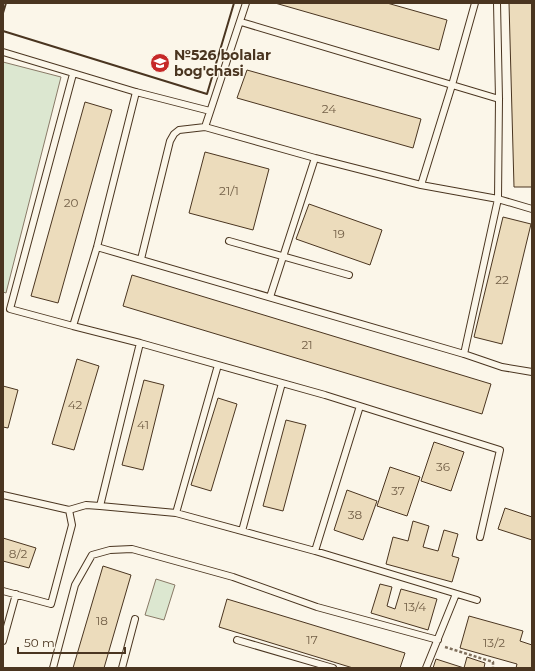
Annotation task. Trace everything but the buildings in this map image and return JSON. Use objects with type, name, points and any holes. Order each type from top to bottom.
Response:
[{"type":"lane","points":[[205,127],[241,22],[246,3]]},
{"type":"lane","points":[[420,185],[452,85],[475,3]]},
{"type":"lane","points":[[464,354],[498,199],[499,99],[497,3]]},
{"type":"lane","points":[[241,22],[499,99]]},
{"type":"lane","points":[[3,52],[73,74],[210,112]]},
{"type":"lane","points":[[73,74],[10,309],[140,343],[282,383],[500,450],[480,537]]},
{"type":"lane","points":[[73,326],[97,247],[136,92]]},
{"type":"lane","points":[[141,260],[170,141],[174,134],[179,130],[205,127],[315,158],[420,185],[498,199],[532,209]]},
{"type":"lane","points":[[270,297],[315,158]]},
{"type":"lane","points":[[229,241],[349,275]]},
{"type":"lane","points":[[97,247],[464,354],[502,367],[532,372]]},
{"type":"lane","points":[[100,506],[140,343]]},
{"type":"lane","points":[[176,513],[218,365]]},
{"type":"lane","points":[[242,531],[282,383]]},
{"type":"lane","points":[[315,551],[360,406]]},
{"type":"lane","points":[[3,495],[69,510],[86,505],[176,513],[315,551],[477,600]]},
{"type":"lane","points":[[3,591],[51,604],[72,525],[69,510]]},
{"type":"lane","points":[[53,668],[75,586],[92,555],[110,550],[132,549],[233,577],[317,607],[437,642]]},
{"type":"lane","points":[[3,641],[16,594]]},
{"type":"lane","points":[[426,668],[456,594]]},
{"type":"lane","points":[[122,668],[135,619]]},
{"type":"lane","points":[[237,640],[333,668]]},
{"type":"path","points":[[437,642],[493,662],[493,668]]},
{"type":"green space","points":[[3,62],[61,77],[6,293],[3,292]]},
{"type":"green space","points":[[156,579],[175,585],[164,620],[145,615]]},
{"type":"wall","points":[[3,13],[6,3]]},
{"type":"wall","points":[[3,31],[207,94],[234,3]]},
{"type":"place","name":"№526 bolalar bog'chasi","points":[[160,63]]}]
